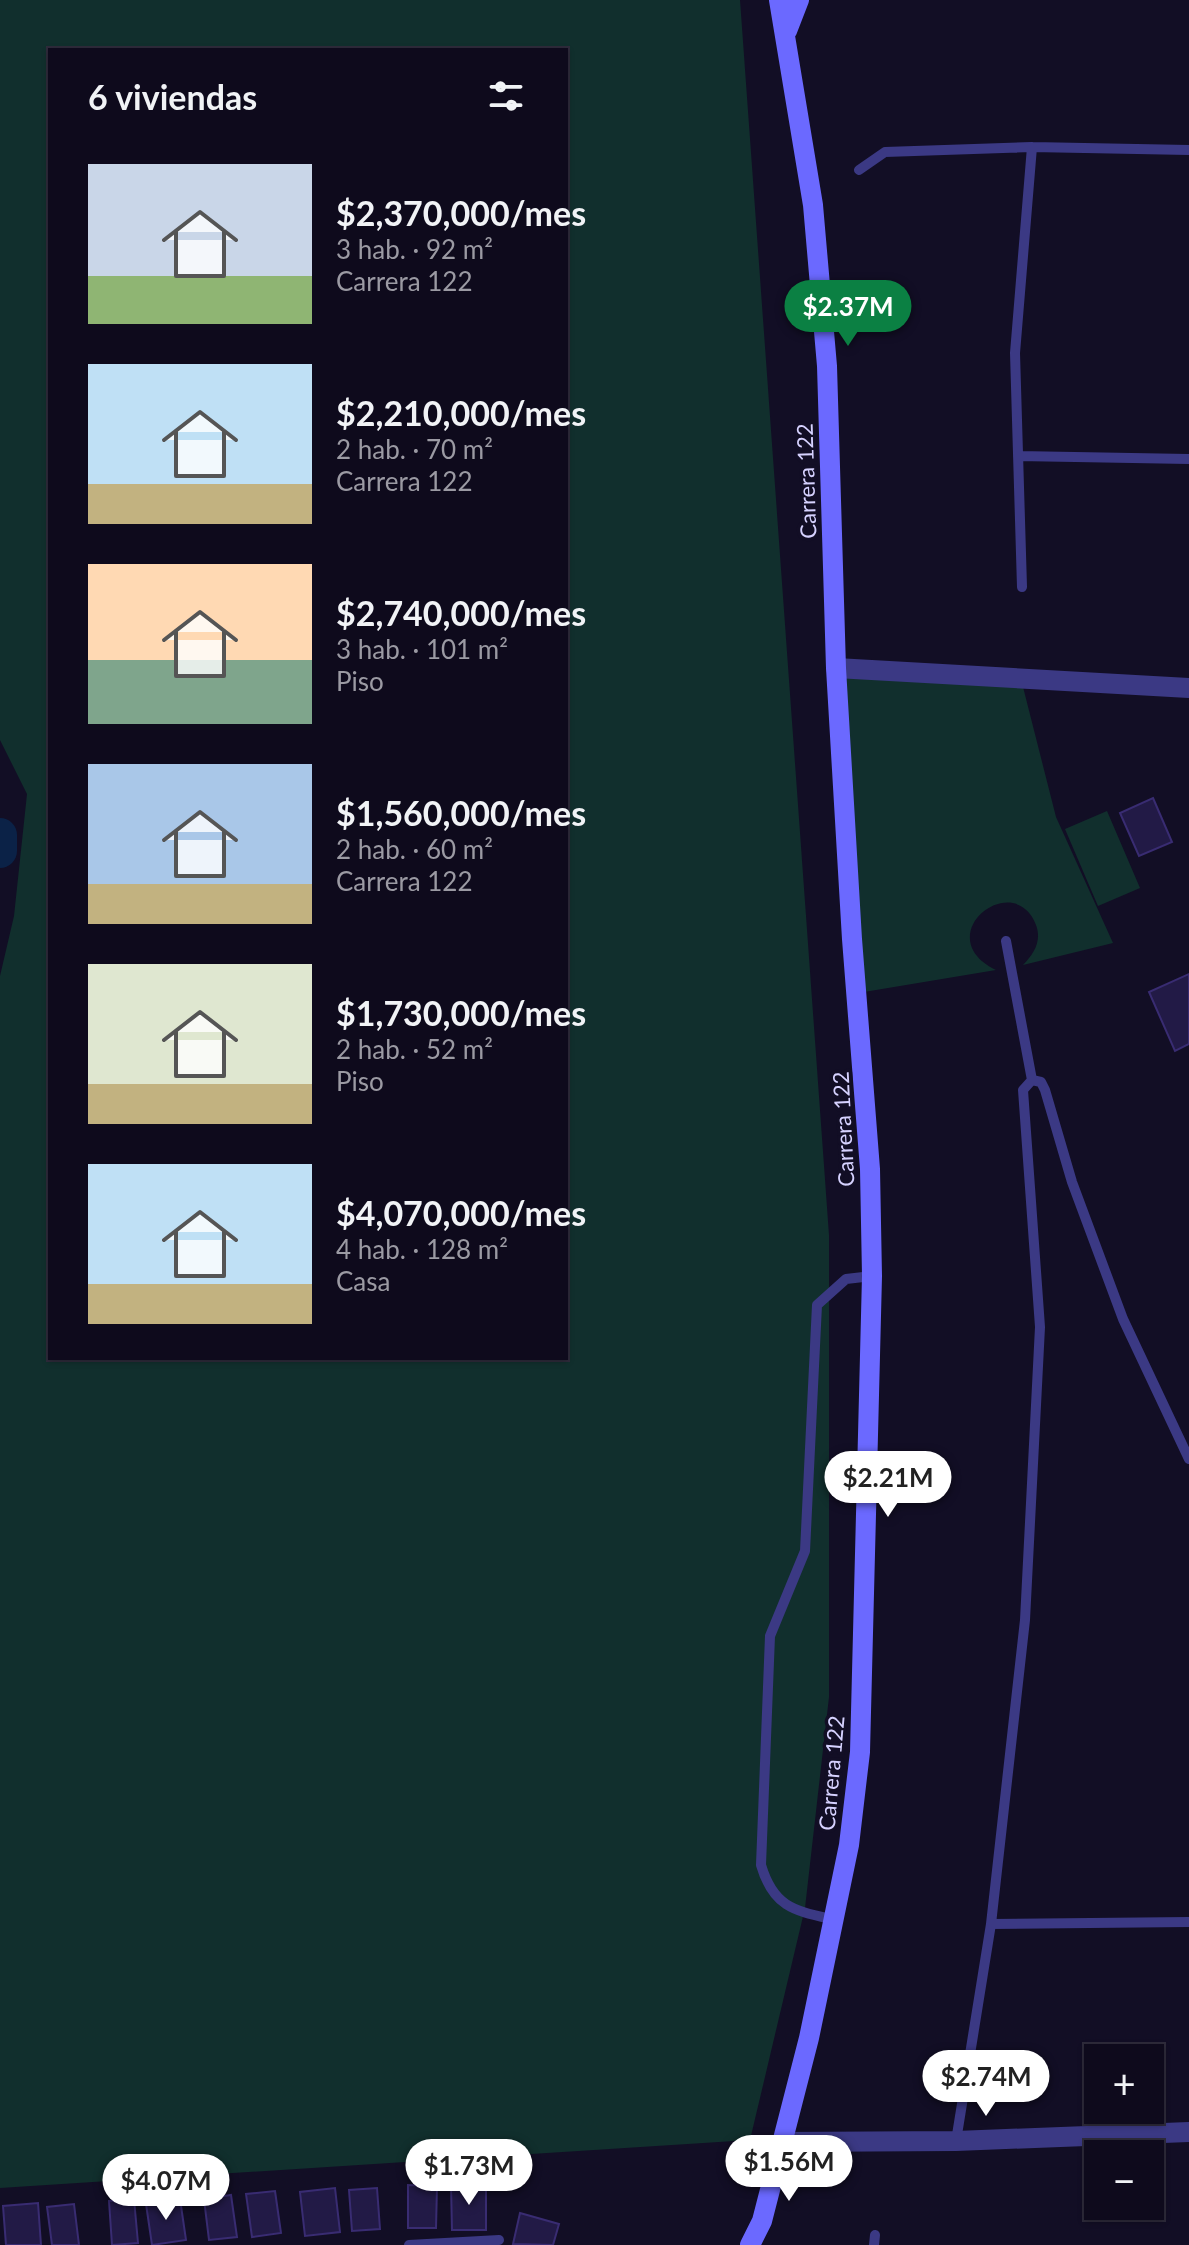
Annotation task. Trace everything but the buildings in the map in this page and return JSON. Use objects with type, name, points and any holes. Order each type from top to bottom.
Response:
[{"type":"street","name":"Carrera 122","points":[[750,2245],[762,2221],[783,2142],[836,1920],[860,1752],[872,1276],[870,1169],[836,668],[827,366],[813,205],[779,0]]},
{"type":"street","points":[[785,35],[799,0]]},
{"type":"street","points":[[836,668],[1189,688]]},
{"type":"street","points":[[783,2142],[956,2141],[1189,2132]]},
{"type":"lane","points":[[859,170],[885,152],[1032,147],[1189,150]]},
{"type":"lane","points":[[1022,587],[1015,353],[1032,147]]},
{"type":"lane","points":[[1018,456],[1189,459]]},
{"type":"lane","points":[[1006,941],[1032,1080]]},
{"type":"lane","points":[[1032,1080],[1041,1082],[1045,1090],[1072,1182],[1123,1319],[1189,1459]]},
{"type":"lane","points":[[956,2141],[991,1924],[1025,1620],[1040,1327],[1023,1090],[1032,1080]]},
{"type":"lane","points":[[836,1920],[791,1909],[775,1897],[761,1865],[770,1636],[805,1551],[817,1305],[846,1279],[872,1276]]},
{"type":"lane","points":[[991,1924],[1189,1922]]},
{"type":"lane","points":[[409,2245],[499,2240]]},
{"type":"green space","points":[[0,0],[740,0],[829,1235],[829,1697],[805,1908],[750,2140],[0,2188],[0,976],[14,916],[27,794],[0,740]]},
{"type":"green space","points":[[836,668],[1021,679],[1056,817],[1113,943],[1023,965],[1036,947],[1036,925],[1025,909],[1011,903],[995,905],[982,913],[973,926],[970,940],[977,956],[996,970],[858,993]]},
{"type":"green space","points":[[1107,811],[1140,888],[1098,906],[1065,829]]},
{"type":"waterway","points":[[0,835],[0,851]]}]
